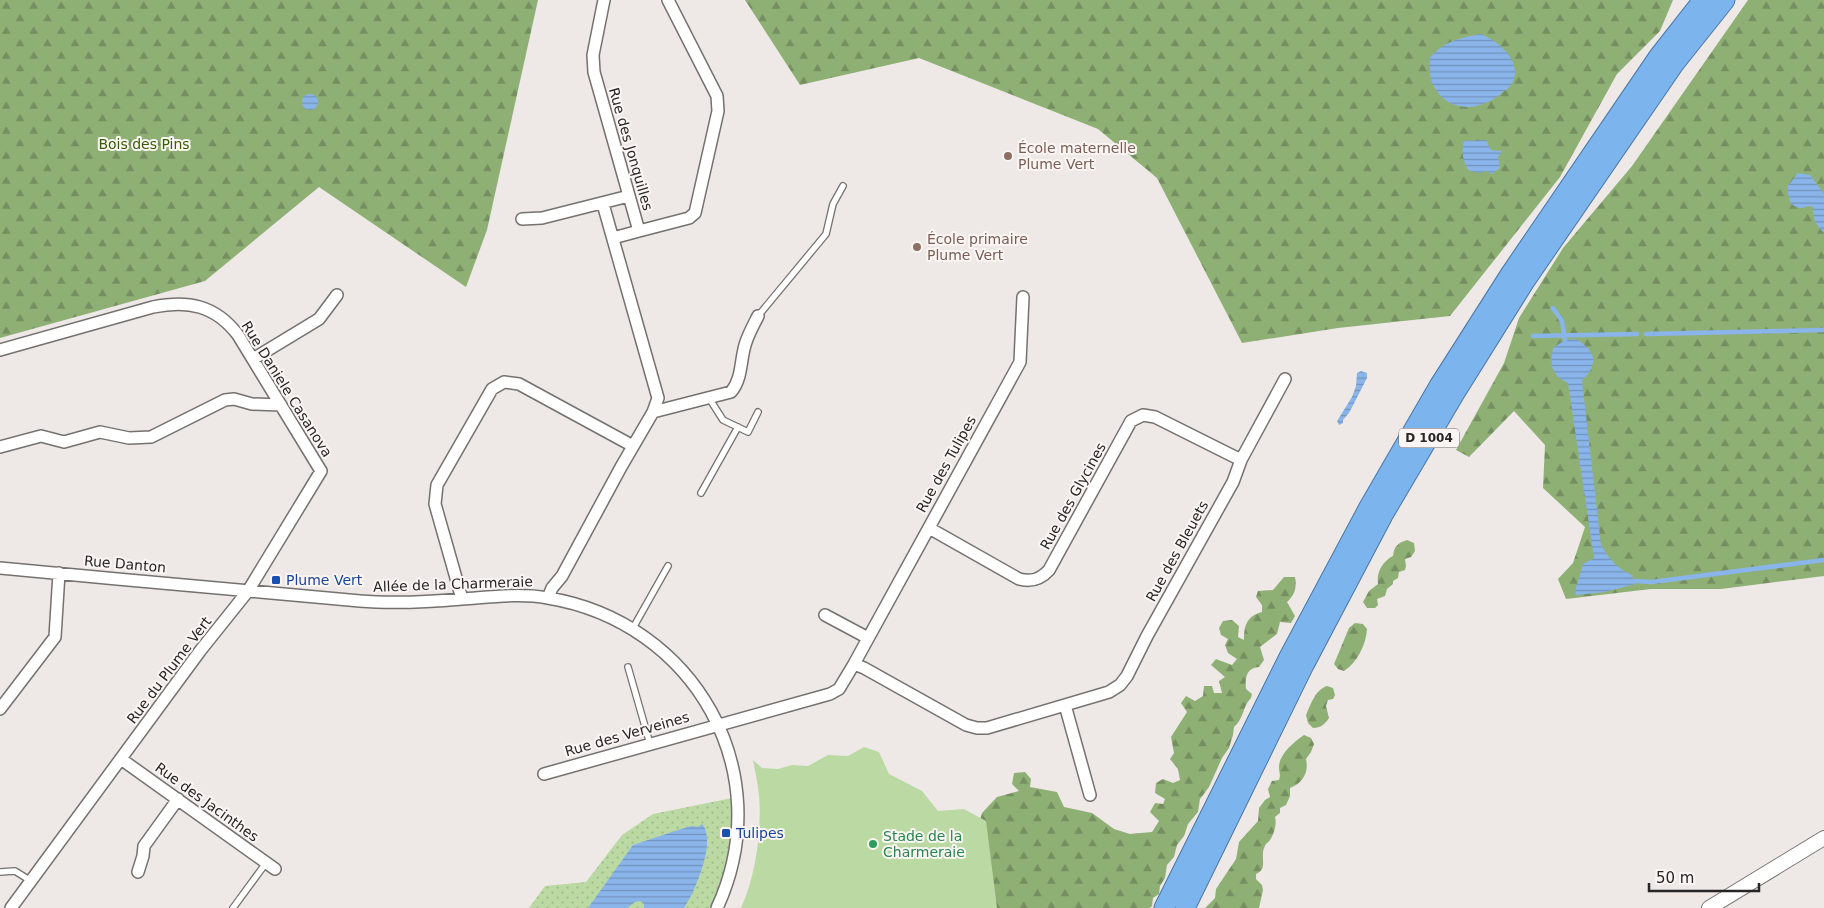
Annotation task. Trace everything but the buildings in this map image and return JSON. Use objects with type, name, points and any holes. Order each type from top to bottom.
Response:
[{"type":"highway","name":"D 1004","points":[[1164,908],[1289,657],[1369,507],[1439,386],[1516,265],[1659,56],[1703,0]]},
{"type":"highway","name":"D 1004","points":[[1185,908],[1304,665],[1384,516],[1455,394],[1536,265],[1674,64],[1724,0]]},
{"type":"street","name":"Rue des Jonquilles","points":[[604,0],[594,55],[594,72],[639,231],[690,218],[695,213],[718,111],[717,96],[668,0]]},
{"type":"street","points":[[522,220],[542,218],[629,196]]},
{"type":"street","points":[[548,598],[653,412],[658,398],[603,204]]},
{"type":"street","points":[[613,238],[639,231]]},
{"type":"street","points":[[254,359],[319,319],[337,295]]},
{"type":"street","name":"Rue des Tulipes","points":[[718,724],[830,694],[838,689],[854,664],[1020,362],[1023,297]]},
{"type":"street","name":"Rue Daniele Casanova","points":[[0,350],[165,305],[185,304],[200,306],[212,311],[238,335],[321,471]]},
{"type":"street","points":[[653,412],[731,392],[736,386],[746,342],[758,316]]},
{"type":"street","name":"Rue des Bleuets","points":[[854,664],[972,728],[986,728],[1110,692],[1120,685],[1127,676],[1147,636],[1233,482],[1240,460],[1285,379]]},
{"type":"street","points":[[462,599],[435,504],[435,494],[437,485],[492,389],[504,382],[519,384],[633,446]]},
{"type":"street","points":[[0,447],[41,436],[64,442],[100,432],[129,438],[151,437],[225,400],[234,399],[252,404],[281,405]]},
{"type":"street","name":"Rue des Glycines","points":[[928,528],[1019,579],[1033,581],[1049,570],[1132,421],[1144,416],[1155,417],[1240,460]]},
{"type":"street","name":"Rue du Plume Vert","points":[[10,908],[200,651],[248,591],[321,471]]},
{"type":"street","name":"Rue Danton","points":[[0,568],[248,591]]},
{"type":"street","points":[[0,709],[55,637],[59,574]]},
{"type":"street","name":"Allée de la Charmeraie","points":[[248,591],[365,602],[421,602],[506,595],[548,598],[598,610],[633,628],[656,644],[678,664],[694,683],[718,724],[733,769],[737,825],[733,856],[723,895],[717,908]]},
{"type":"street","points":[[825,615],[868,638]]},
{"type":"street","points":[[1065,705],[1090,795]]},
{"type":"street","name":"Rue des Verveines","points":[[544,774],[718,724]]},
{"type":"street","name":"Rue des Jacinthes","points":[[121,759],[271,866]]},
{"type":"street","points":[[138,872],[144,846],[178,799]]},
{"type":"street","points":[[1709,908],[1824,838]]},
{"type":"lane","points":[[758,316],[826,234],[833,204],[843,186]]},
{"type":"lane","points":[[709,398],[723,420],[748,432],[758,412]]},
{"type":"lane","points":[[701,493],[738,427]]},
{"type":"lane","points":[[633,628],[668,566]]},
{"type":"lane","points":[[628,667],[650,744]]},
{"type":"lane","points":[[233,908],[271,866]]},
{"type":"lane","points":[[0,872],[15,871],[31,881]]},
{"type":"green space","name":"Bois des Pins","points":[[0,0],[538,0],[487,230],[466,287],[319,187],[205,281],[0,338]]},
{"type":"green space","points":[[745,0],[1673,0],[1660,31],[1617,74],[1560,177],[1450,316],[1338,328],[1242,343],[1157,178],[1098,129],[919,58],[800,85]]},
{"type":"green space","points":[[1748,0],[1824,0],[1824,576],[1721,589],[1651,589],[1566,599],[1558,579],[1573,563],[1585,527],[1543,488],[1545,445],[1514,411],[1469,457],[1456,450],[1504,363],[1519,318],[1563,248],[1632,166]]},
{"type":"green space","points":[[1407,540],[1414,543],[1415,551],[1411,557],[1405,559],[1405,570],[1399,572],[1398,578],[1387,589],[1385,596],[1377,599],[1378,605],[1375,608],[1367,608],[1363,602],[1369,591],[1378,584],[1378,575],[1381,567],[1393,556],[1397,545]]},
{"type":"green space","points":[[1284,577],[1295,577],[1295,591],[1287,602],[1295,616],[1291,623],[1280,622],[1277,634],[1260,647],[1264,660],[1259,667],[1251,669],[1246,677],[1246,689],[1252,694],[1251,698],[1240,720],[1234,727],[1229,748],[1222,758],[1209,787],[1200,799],[1198,812],[1188,824],[1184,836],[1177,845],[1174,857],[1167,865],[1165,878],[1160,886],[1159,894],[1153,898],[1152,906],[1150,908],[954,908],[982,813],[997,797],[1019,791],[1012,784],[1014,773],[1025,772],[1031,779],[1030,787],[1057,792],[1064,807],[1092,813],[1114,829],[1130,834],[1152,832],[1159,821],[1150,812],[1155,803],[1163,804],[1165,799],[1155,793],[1156,783],[1163,779],[1173,783],[1180,780],[1178,769],[1170,759],[1174,753],[1171,737],[1187,712],[1181,703],[1186,696],[1195,701],[1203,696],[1204,686],[1212,686],[1214,693],[1222,693],[1219,681],[1225,677],[1211,665],[1216,659],[1232,665],[1237,659],[1228,653],[1225,645],[1228,639],[1221,635],[1219,628],[1223,621],[1232,620],[1239,626],[1238,637],[1244,640],[1247,622],[1253,616],[1262,612],[1262,605],[1256,597],[1258,591],[1273,590]]},
{"type":"green space","points":[[1355,623],[1363,624],[1367,629],[1365,641],[1357,658],[1344,671],[1338,669],[1334,664],[1349,628]]},
{"type":"green space","points":[[1327,686],[1333,688],[1335,695],[1333,699],[1328,700],[1326,706],[1329,718],[1322,725],[1313,728],[1308,723],[1306,715],[1316,694]]},
{"type":"green space","points":[[1304,735],[1311,738],[1314,744],[1306,759],[1306,773],[1302,780],[1290,788],[1290,796],[1286,805],[1280,808],[1280,813],[1275,817],[1274,832],[1263,850],[1263,866],[1260,872],[1256,874],[1256,879],[1262,885],[1263,890],[1259,908],[1205,908],[1215,898],[1216,889],[1236,859],[1239,842],[1258,821],[1259,808],[1270,797],[1268,789],[1272,781],[1279,780],[1279,767],[1284,753]]},
{"type":"green space","name":"Stade de la Charmeraie","points":[[864,747],[879,752],[889,774],[922,791],[938,811],[964,809],[986,821],[997,908],[741,908],[751,882],[759,837],[759,795],[753,760],[762,768],[778,769],[792,765],[808,766],[828,755],[848,756]]},
{"type":"green space","points":[[737,797],[737,825],[717,908],[529,908],[545,886],[586,882],[622,835],[653,814]]},
{"type":"water","points":[[1481,34],[1494,41],[1510,57],[1515,71],[1513,82],[1508,89],[1481,105],[1462,107],[1454,105],[1439,94],[1433,85],[1430,75],[1430,58],[1447,44]]},
{"type":"water","points":[[307,94],[313,94],[318,99],[316,108],[307,110],[302,105],[302,99]]},
{"type":"water","points":[[1486,140],[1491,150],[1502,151],[1498,157],[1500,168],[1492,174],[1487,171],[1478,173],[1468,170],[1463,156],[1464,141]]},
{"type":"water","points":[[1798,173],[1810,175],[1824,194],[1824,233],[1815,222],[1813,207],[1801,208],[1791,203],[1788,186]]},
{"type":"water","points":[[1576,339],[1587,347],[1593,358],[1591,368],[1582,381],[1601,545],[1614,563],[1632,575],[1635,584],[1605,592],[1576,595],[1575,591],[1583,564],[1594,558],[1568,383],[1555,373],[1552,360],[1553,348],[1565,340]]},
{"type":"water","points":[[1361,371],[1367,373],[1367,378],[1349,413],[1343,420],[1343,423],[1339,425],[1337,421],[1352,397],[1356,386],[1357,373]]},
{"type":"water","points":[[702,824],[706,832],[706,853],[694,890],[684,908],[644,908],[644,904],[641,901],[635,902],[627,908],[588,908],[633,845],[681,829],[692,826],[698,827]]},
{"type":"waterway","points":[[1553,308],[1562,321],[1565,340]]},
{"type":"waterway","points":[[1646,334],[1824,330]]},
{"type":"waterway","points":[[1533,336],[1637,334]]},
{"type":"waterway","points":[[1634,581],[1652,582],[1824,560]]},
{"type":"place","name":"École maternelle Plume Vert","points":[[1008,156]]},
{"type":"place","name":"École primaire Plume Vert","points":[[917,247]]},
{"type":"place","name":"Plume Vert","points":[[276,580]]},
{"type":"place","name":"Tulipes","points":[[726,833]]},
{"type":"place","name":"Stade de la Charmeraie","points":[[873,844]]}]
